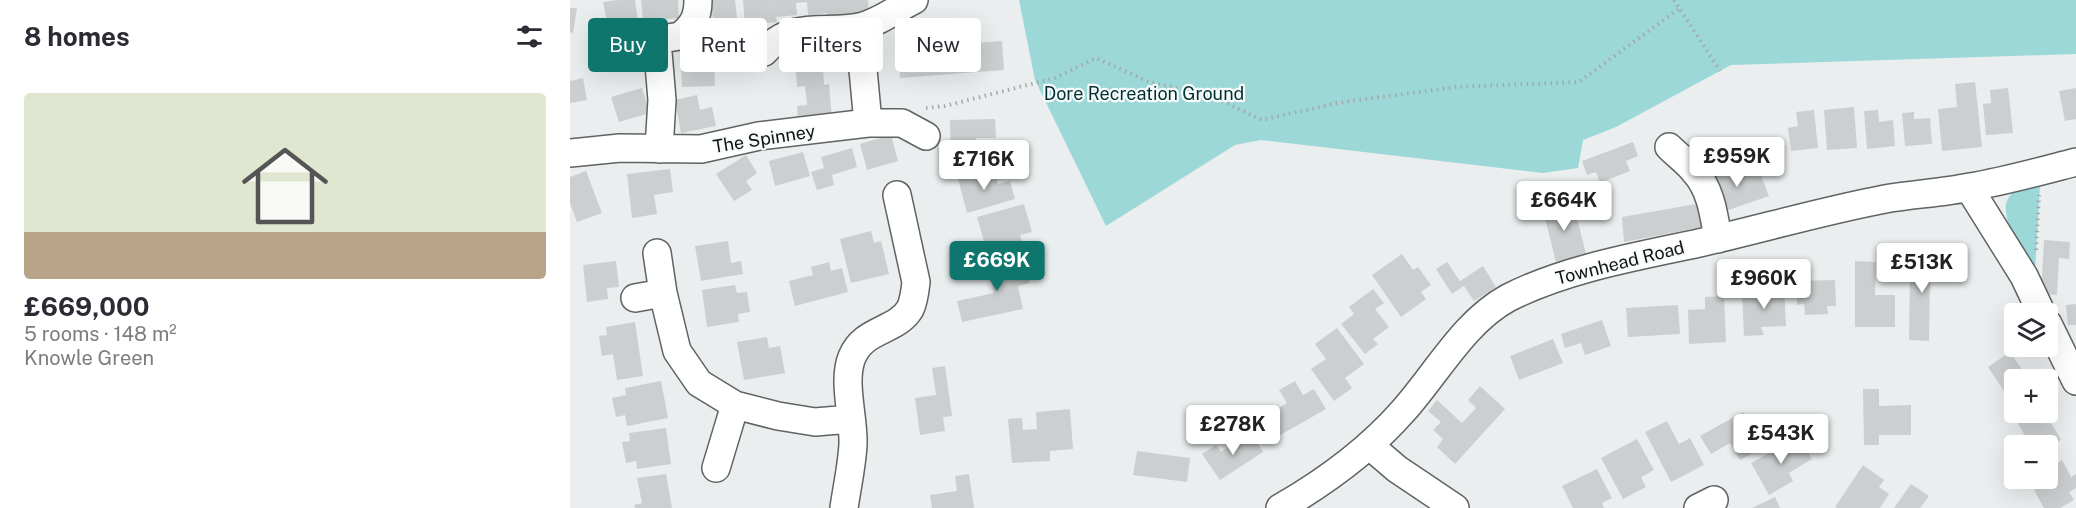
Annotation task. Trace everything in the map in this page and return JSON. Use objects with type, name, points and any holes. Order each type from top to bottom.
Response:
[{"type":"street","points":[[668,38],[680,36],[689,29],[695,21],[698,0]]},
{"type":"street","points":[[882,18],[914,0]]},
{"type":"street","points":[[767,50],[779,38]]},
{"type":"street","points":[[659,149],[662,100],[660,72]]},
{"type":"street","points":[[863,72],[868,123]]},
{"type":"street","name":"The Spinney","points":[[570,153],[620,148],[700,149],[759,136],[868,123],[902,123],[926,136]]},
{"type":"street","points":[[1669,147],[1695,171],[1704,185],[1712,206],[1718,239]]},
{"type":"street","name":"Townhead Road","points":[[1280,508],[1302,496],[1369,445],[1405,410],[1468,330],[1485,313],[1533,286],[1588,269],[1868,202],[1969,188],[2076,162]]},
{"type":"street","points":[[1969,188],[2024,276],[2037,303]]},
{"type":"street","points":[[844,508],[853,444],[848,377],[850,360],[866,337],[902,319],[911,308],[914,296],[916,282],[897,195]]},
{"type":"street","points":[[657,253],[663,293],[677,351],[699,382],[735,405],[778,416],[816,422],[851,419]]},
{"type":"street","points":[[635,298],[663,293]]},
{"type":"street","points":[[2058,344],[2076,381]]},
{"type":"street","points":[[716,468],[735,405]]},
{"type":"street","points":[[1369,445],[1397,469],[1455,508]]},
{"type":"path","points":[[1674,0],[1720,70]]},
{"type":"path","points":[[902,123],[907,111],[945,106],[1054,78],[1096,58],[1149,82],[1209,95],[1262,120],[1337,103],[1456,87],[1579,82],[1680,8]]},
{"type":"path","points":[[2036,260],[2040,172]]},
{"type":"green space","name":"Dore Recreation Ground","points":[[1019,0],[2076,0],[2076,54],[1731,65],[1616,127],[1583,140],[1578,168],[1543,173],[1261,140],[1235,145],[1106,226],[1035,80]]},
{"type":"green space","points":[[2040,185],[2035,271],[2013,235],[2006,214],[2006,205],[2009,197],[2015,192]]},
{"type":"building","points":[[635,0],[638,18],[606,18],[603,2]]},
{"type":"building","points":[[641,0],[678,0],[679,18],[643,18]]},
{"type":"building","points":[[711,0],[735,0],[737,18],[713,18]]},
{"type":"building","points":[[743,0],[868,0],[869,16],[828,18],[827,13],[808,15],[807,2],[796,3],[797,15],[776,17],[777,22],[767,23],[767,18],[744,18]]},
{"type":"building","points":[[570,8],[577,8],[573,33],[570,32]]},
{"type":"building","points":[[1002,41],[1004,70],[981,72],[981,43]]},
{"type":"building","points":[[681,72],[714,72],[715,86],[682,87]]},
{"type":"building","points":[[796,72],[823,72],[824,85],[829,84],[832,119],[798,121],[797,106],[807,105],[805,86],[797,87]]},
{"type":"building","points":[[899,72],[978,72],[900,78]]},
{"type":"building","points":[[583,78],[587,100],[570,103],[570,81]]},
{"type":"building","points":[[1975,82],[1982,147],[1942,151],[1938,109],[1957,107],[1955,84]]},
{"type":"building","points":[[642,88],[650,113],[619,122],[611,97]]},
{"type":"building","points":[[2008,88],[2013,133],[1986,135],[1983,104],[1991,103],[1990,90]]},
{"type":"building","points":[[2076,88],[2076,119],[2065,121],[2059,91]]},
{"type":"building","points":[[697,95],[700,110],[712,107],[716,126],[681,133],[675,100]]},
{"type":"building","points":[[1854,107],[1857,148],[1827,150],[1824,110]]},
{"type":"building","points":[[1814,110],[1818,148],[1791,151],[1788,128],[1798,126],[1796,112]]},
{"type":"building","points":[[1878,110],[1879,122],[1893,120],[1895,146],[1867,149],[1864,111]]},
{"type":"building","points":[[1914,112],[1914,119],[1930,118],[1932,144],[1905,146],[1902,113]]},
{"type":"building","points":[[995,119],[996,138],[976,138],[977,159],[951,160],[950,120]]},
{"type":"building","points":[[891,135],[898,161],[867,170],[860,144]]},
{"type":"building","points":[[1633,142],[1638,156],[1626,161],[1630,171],[1600,183],[1596,172],[1587,175],[1582,161]]},
{"type":"building","points":[[852,148],[857,167],[832,175],[834,185],[817,190],[811,172],[824,168],[821,157]]},
{"type":"building","points":[[803,152],[810,176],[775,186],[769,161]]},
{"type":"building","points":[[746,155],[757,173],[746,181],[752,190],[734,201],[716,174]]},
{"type":"building","points":[[1757,165],[1769,196],[1720,213],[1706,175],[1725,168],[1728,176]]},
{"type":"building","points":[[670,169],[673,192],[654,195],[657,214],[632,218],[627,174]]},
{"type":"building","points":[[994,169],[998,184],[1010,181],[1015,199],[967,213],[958,179]]},
{"type":"building","points":[[586,171],[602,213],[577,222],[570,203],[570,177]]},
{"type":"building","points":[[1573,202],[1586,254],[1556,262],[1543,210]]},
{"type":"building","points":[[1702,203],[1707,226],[1624,242],[1622,217]]},
{"type":"building","points":[[1024,204],[1032,232],[1020,235],[1022,242],[987,252],[977,217]]},
{"type":"building","points":[[871,231],[874,243],[881,241],[889,274],[851,283],[840,239]]},
{"type":"building","points":[[2044,240],[2070,242],[2069,259],[2059,258],[2057,295],[2041,294]]},
{"type":"building","points":[[728,241],[731,263],[741,261],[743,274],[701,281],[695,246]]},
{"type":"building","points":[[1919,248],[1938,249],[1938,277],[1930,276],[1929,341],[1909,340],[1910,271],[1918,271]]},
{"type":"building","points":[[1402,254],[1413,270],[1418,267],[1431,285],[1421,292],[1426,299],[1401,317],[1372,275]]},
{"type":"building","points":[[1011,256],[1014,271],[1027,268],[1030,283],[1018,286],[1023,309],[962,322],[957,301],[994,293],[987,262]]},
{"type":"building","points":[[616,261],[619,287],[607,288],[608,299],[587,302],[583,265]]},
{"type":"building","points":[[1855,261],[1876,262],[1875,295],[1895,295],[1895,327],[1855,327]]},
{"type":"building","points":[[829,262],[831,271],[842,268],[848,292],[795,306],[789,281],[813,275],[811,267]]},
{"type":"building","points":[[1447,262],[1460,281],[1483,266],[1496,287],[1474,301],[1464,286],[1452,294],[1436,269]]},
{"type":"building","points":[[1835,280],[1836,306],[1827,306],[1828,314],[1805,315],[1804,304],[1797,305],[1797,281]]},
{"type":"building","points":[[1784,284],[1786,326],[1761,327],[1764,335],[1744,336],[1742,294],[1769,292],[1769,286]]},
{"type":"building","points":[[735,285],[737,293],[747,292],[750,312],[738,314],[739,322],[707,327],[702,290]]},
{"type":"building","points":[[1373,289],[1384,303],[1375,309],[1389,327],[1373,339],[1378,344],[1365,354],[1341,324],[1354,314],[1349,307]]},
{"type":"building","points":[[1724,296],[1726,342],[1689,344],[1688,310],[1705,309],[1705,297]]},
{"type":"building","points":[[2076,304],[2076,325],[2068,325],[2066,305]]},
{"type":"building","points":[[1678,305],[1680,334],[1628,337],[1626,308]]},
{"type":"building","points":[[1602,320],[1611,346],[1585,355],[1581,343],[1565,348],[1561,334]]},
{"type":"building","points":[[635,322],[643,376],[617,380],[613,354],[602,356],[599,336],[607,335],[606,327]]},
{"type":"building","points":[[1337,328],[1364,364],[1345,378],[1352,388],[1334,401],[1311,369],[1326,359],[1315,344]]},
{"type":"building","points":[[767,337],[769,348],[780,346],[785,373],[744,380],[737,342]]},
{"type":"building","points":[[1553,339],[1563,363],[1519,380],[1510,356]]},
{"type":"building","points":[[2004,356],[2013,357],[2022,369],[2004,369],[2004,391],[1988,367]]},
{"type":"building","points":[[945,366],[952,416],[943,417],[945,431],[920,435],[915,398],[936,395],[932,368]]},
{"type":"building","points":[[661,381],[668,418],[627,426],[625,415],[616,417],[612,398],[626,395],[625,388]]},
{"type":"building","points":[[1295,381],[1303,395],[1314,389],[1326,409],[1275,438],[1263,417],[1287,403],[1279,390]]},
{"type":"building","points":[[1480,386],[1505,409],[1455,464],[1437,447],[1443,439],[1433,430],[1441,422],[1428,411],[1437,400],[1462,423],[1476,408],[1468,400]]},
{"type":"building","points":[[1863,389],[1879,389],[1879,406],[1911,405],[1911,435],[1879,435],[1879,445],[1864,445]]},
{"type":"building","points":[[1070,409],[1073,449],[1050,451],[1050,461],[1012,463],[1008,419],[1022,418],[1023,430],[1037,429],[1036,412]]},
{"type":"building","points":[[1743,412],[1763,448],[1740,460],[1730,443],[1711,454],[1700,436]]},
{"type":"building","points":[[1667,421],[1679,444],[1690,438],[1704,465],[1671,482],[1645,432]]},
{"type":"building","points":[[2018,423],[2051,423],[2061,440],[2058,442],[2058,435],[2025,435]]},
{"type":"building","points":[[666,428],[671,464],[637,469],[636,461],[626,463],[622,442],[630,441],[629,433]]},
{"type":"building","points":[[1251,432],[1263,452],[1220,480],[1202,454],[1216,445],[1221,452]]},
{"type":"building","points":[[1799,437],[1812,459],[1789,473],[1793,481],[1769,495],[1751,463]]},
{"type":"building","points":[[1637,439],[1654,470],[1641,477],[1646,487],[1623,499],[1601,458]]},
{"type":"building","points":[[1137,451],[1190,458],[1187,482],[1133,475]]},
{"type":"building","points":[[2062,460],[2071,477],[2076,474],[2076,488],[2069,492],[2074,500],[2060,508],[2044,508],[2034,490],[2058,489],[2058,462]]},
{"type":"building","points":[[1863,465],[1884,480],[1879,487],[1889,494],[1880,508],[1835,507]]},
{"type":"building","points":[[1597,469],[1612,498],[1602,503],[1604,508],[1573,508],[1562,486]]},
{"type":"building","points":[[666,474],[672,508],[635,508],[634,505],[642,503],[637,478]]},
{"type":"building","points":[[969,474],[974,508],[932,508],[930,495],[957,491],[955,476]]},
{"type":"building","points":[[1911,484],[1929,496],[1920,508],[1894,508]]},
{"type":"building","points":[[1775,497],[1780,508],[1752,508]]}]
